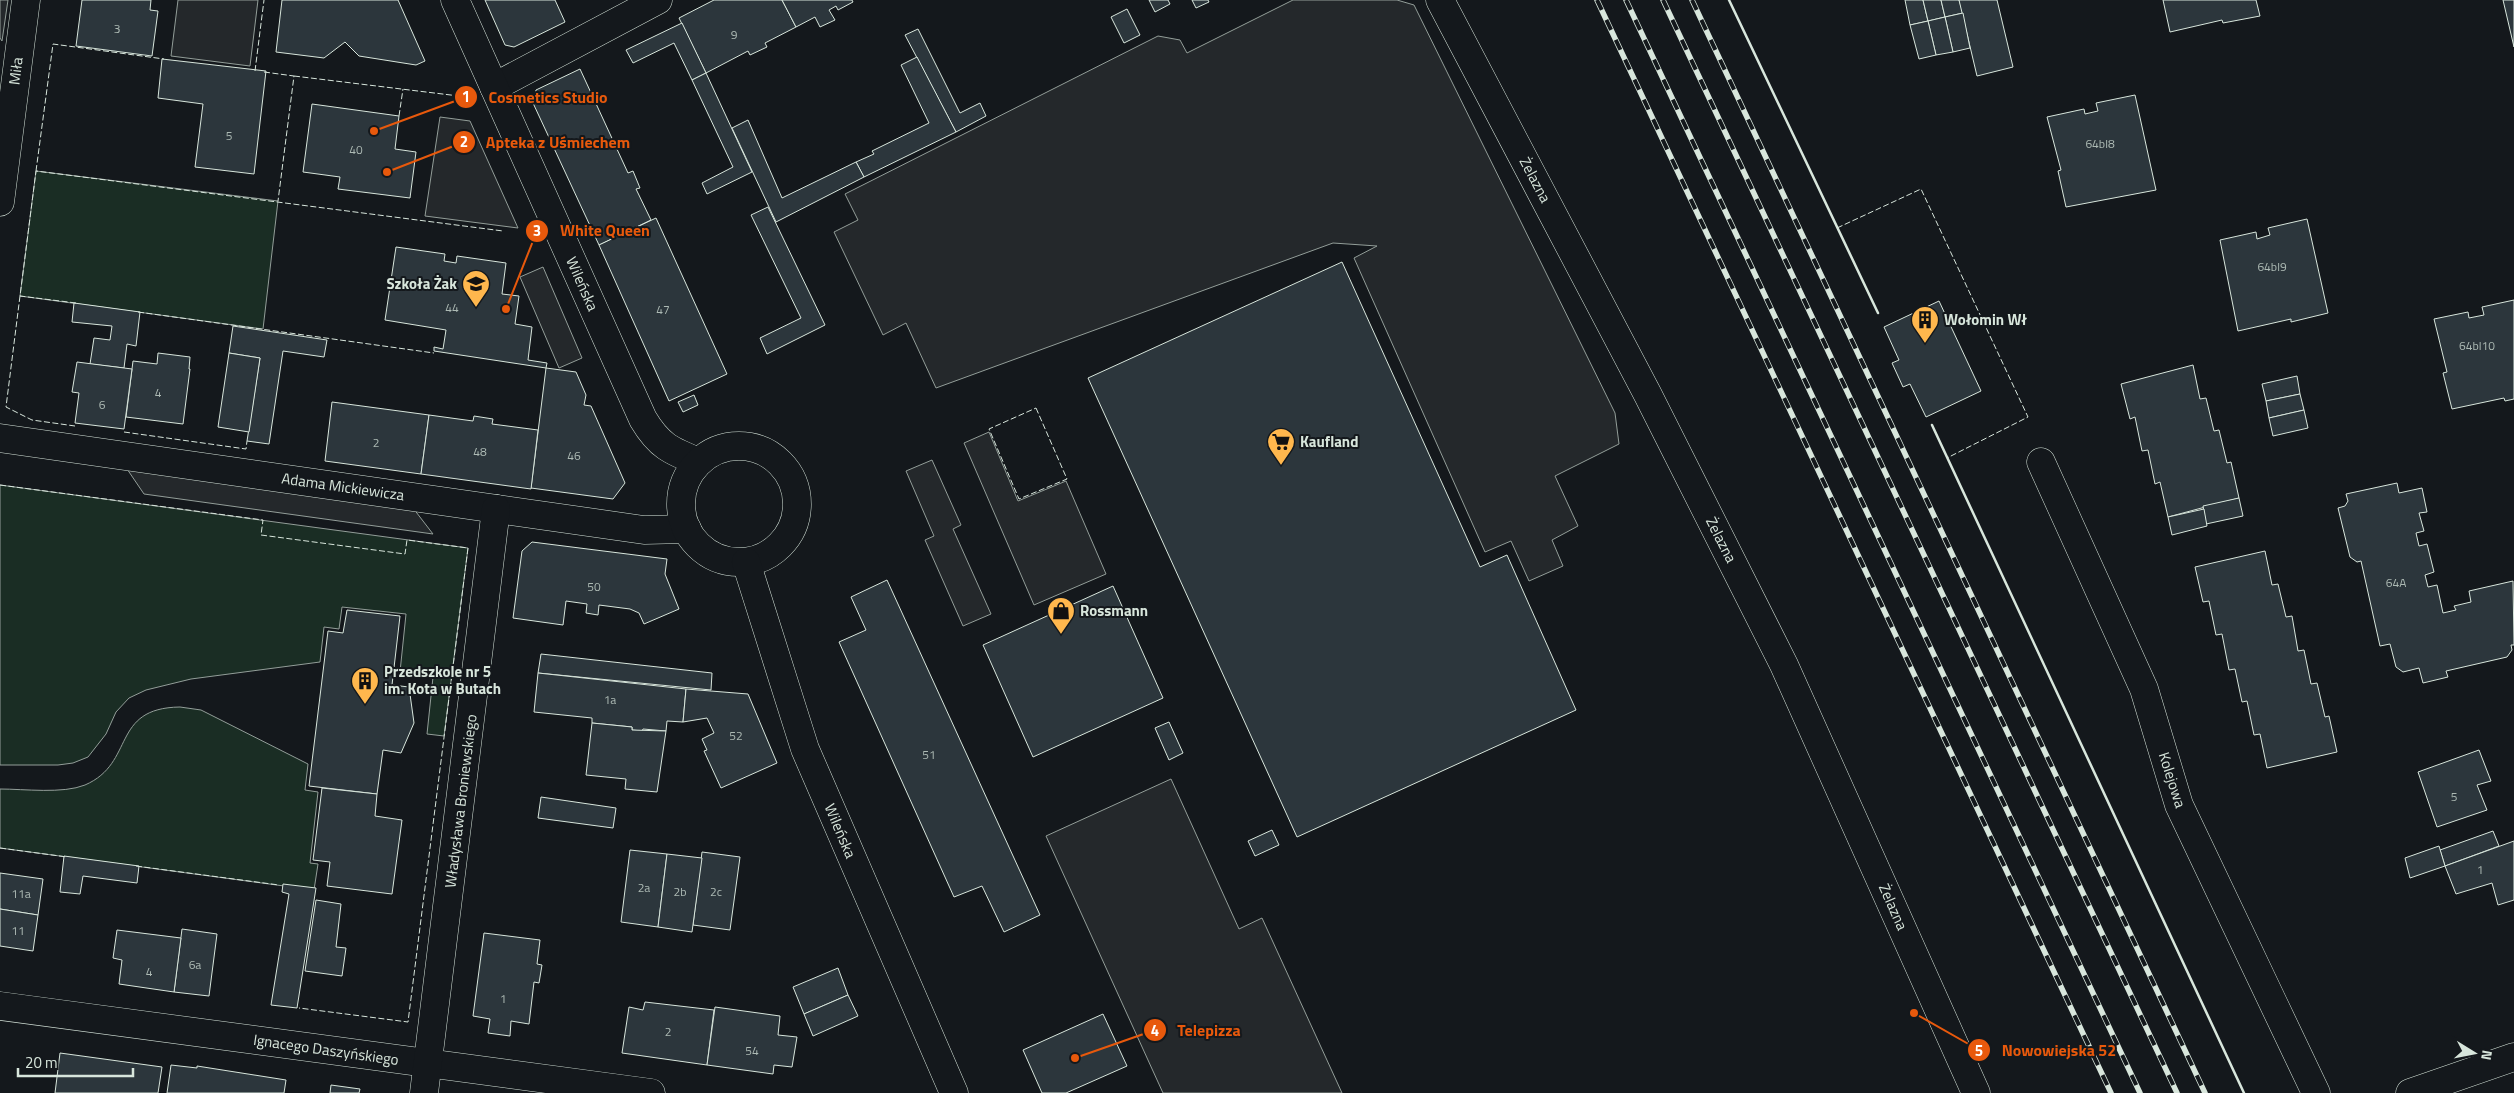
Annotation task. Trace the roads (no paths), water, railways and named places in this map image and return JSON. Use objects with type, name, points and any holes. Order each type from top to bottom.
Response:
[{"type":"street","name":"Miła","points":[[0,202],[26,0]]},
{"type":"street","name":"Wileńska","points":[[455,0],[643,419],[653,436],[667,449],[699,462]]},
{"type":"street","points":[[494,87],[658,0]]},
{"type":"street","name":"Żelazna","points":[[1440,0],[1648,395],[1784,665],[1976,1093]]},
{"type":"street","name":"Adama Mickiewicza","points":[[0,438],[644,530],[687,529]]},
{"type":"street","points":[[742,446],[758,449],[772,456],[783,465],[791,478],[798,508],[794,524],[786,538],[775,550],[761,558],[746,562],[731,562],[717,558],[700,546],[687,529],[683,515],[683,494],[690,474],[699,462],[719,450],[742,446]]},
{"type":"street","name":"Kolejowa","points":[[2040,462],[2144,689],[2179,805],[2316,1093]]},
{"type":"street","name":"Władysława Broniewskiego","points":[[424,1093],[496,509]]},
{"type":"street","name":"Wileńska","points":[[746,562],[804,749],[954,1093]]},
{"type":"street","name":"Ignacego Daszyńskiego","points":[[0,1006],[651,1093]]},
{"type":"street","points":[[2410,1093],[2514,1057]]},
{"type":"railway","points":[[1597,0],[2111,1093]]},
{"type":"railway","points":[[1626,0],[2140,1093]]},
{"type":"railway","points":[[1663,0],[2177,1093]]},
{"type":"railway","points":[[1692,0],[2205,1093]]},
{"type":"place","name":"Cosmetics Studio","points":[[374,131]]},
{"type":"place","name":"Apteka z Uśmiechem","points":[[387,172]]},
{"type":"place","name":"Szkoła Żak","points":[[476,308]]},
{"type":"place","name":"White Queen","points":[[506,309]]},
{"type":"place","name":"Wołomin Wł","points":[[1925,344]]},
{"type":"place","name":"Kaufland","points":[[1281,466]]},
{"type":"place","name":"Rossmann","points":[[1061,635]]},
{"type":"place","name":"Przedszkole nr 5 im. Kota w Butach","points":[[365,705]]},
{"type":"place","name":"Nowowiejska 52","points":[[1914,1013]]},
{"type":"place","name":"Telepizza","points":[[1075,1058]]}]
